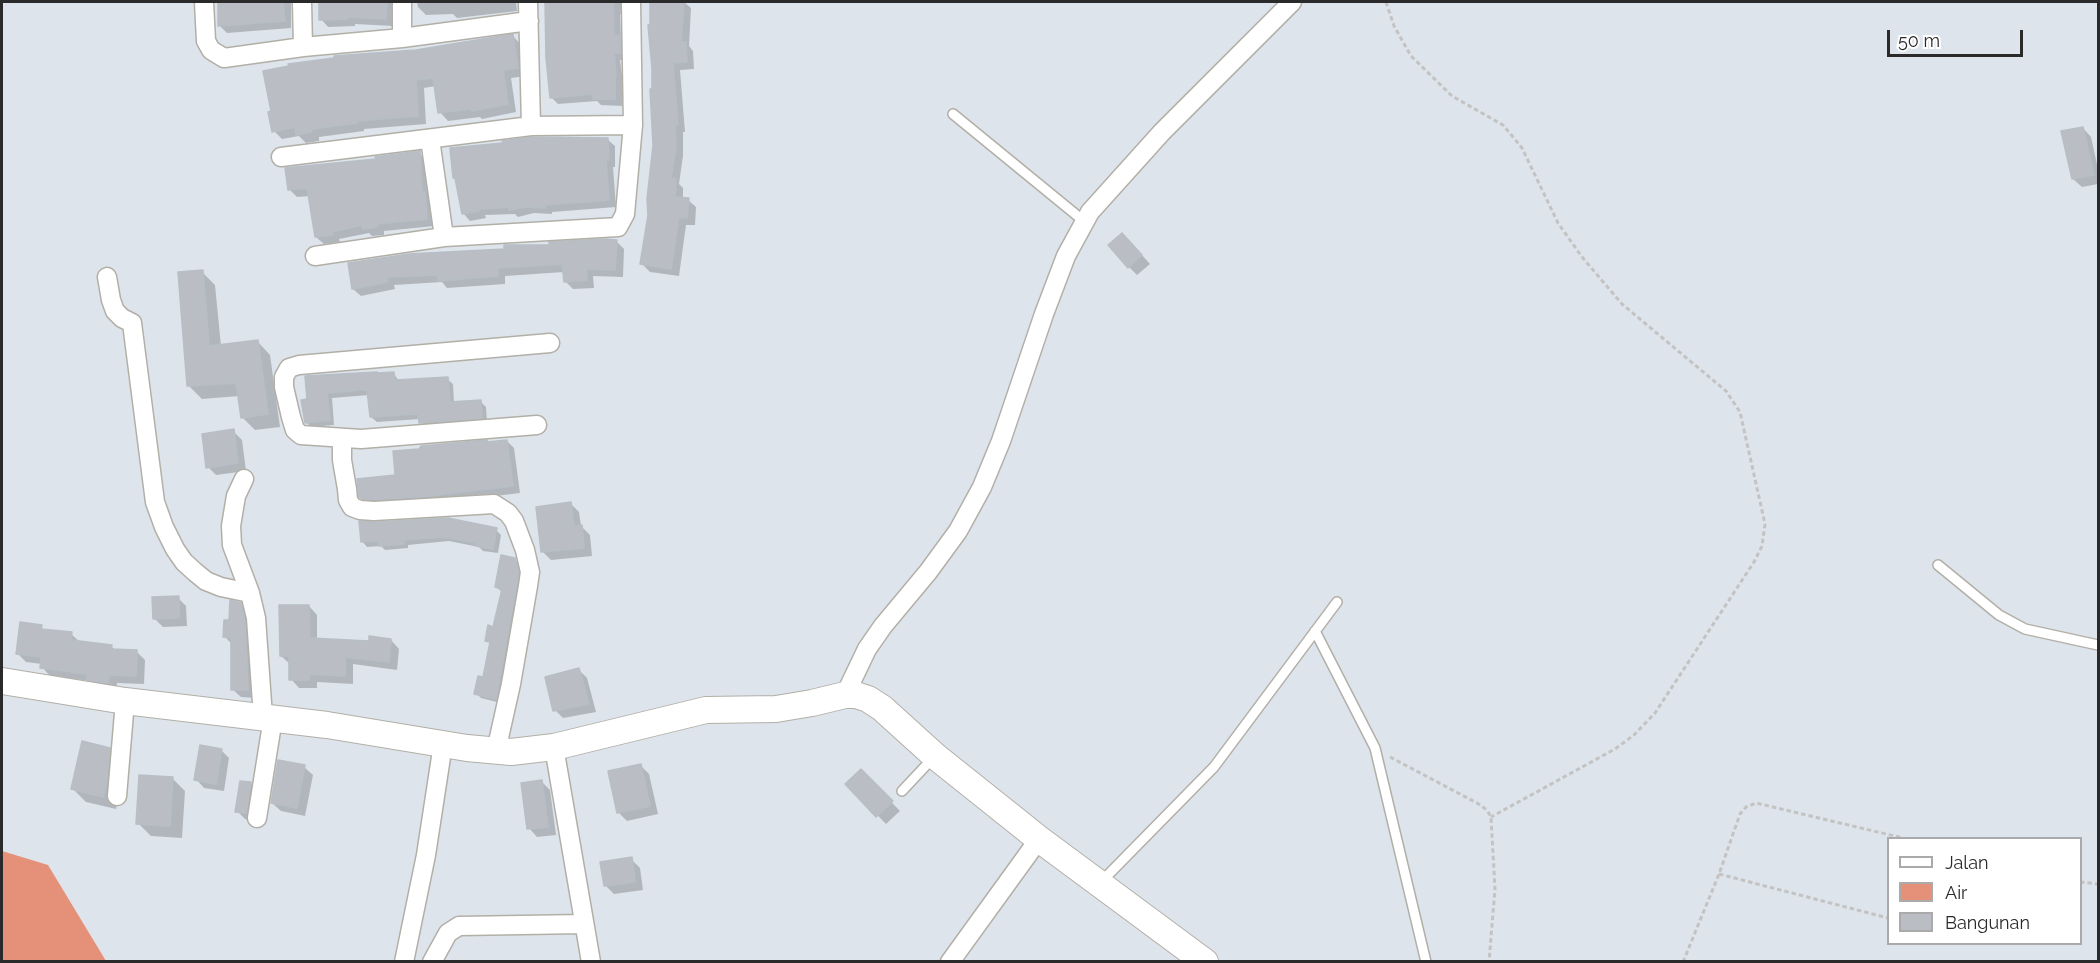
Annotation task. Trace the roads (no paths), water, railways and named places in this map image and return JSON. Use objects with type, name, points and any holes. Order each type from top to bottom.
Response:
[{"type":"street","points":[[204,2],[206,41],[211,50],[224,58],[529,21]]},
{"type":"street","points":[[302,2],[303,47]]},
{"type":"street","points":[[402,2],[402,38]]},
{"type":"street","points":[[528,2],[531,126]]},
{"type":"street","points":[[315,256],[444,237],[618,227],[626,214],[633,125],[631,2]]},
{"type":"street","points":[[845,695],[867,649],[928,572],[957,531],[982,487],[1001,441],[1066,256],[1085,222],[1100,199],[1162,132],[1292,2]]},
{"type":"street","points":[[281,157],[531,126],[633,125]]},
{"type":"street","points":[[430,139],[444,237]]},
{"type":"street","points":[[107,277],[115,311],[132,325],[155,502],[164,527],[184,562],[206,581],[221,587],[250,593]]},
{"type":"street","points":[[537,425],[342,439],[301,435],[295,430],[284,387],[285,373],[289,368],[299,365],[550,343]]},
{"type":"street","points":[[342,439],[342,460],[348,500],[352,507],[374,511],[494,504],[508,513],[514,521],[530,572],[511,684],[496,751]]},
{"type":"street","points":[[244,479],[236,496],[231,526],[232,545],[250,593],[256,618],[268,718],[257,818]]},
{"type":"street","points":[[2,681],[125,701],[268,718],[496,751],[530,751],[554,747],[706,710],[776,708],[845,695],[868,699],[882,708],[935,756],[1039,839],[1204,962]]},
{"type":"street","points":[[117,796],[125,701]]},
{"type":"street","points":[[404,962],[426,855],[443,744]]},
{"type":"street","points":[[554,747],[591,962]]},
{"type":"street","points":[[950,962],[1039,839]]},
{"type":"street","points":[[432,962],[448,933],[459,926],[584,924]]},
{"type":"lane","points":[[953,114],[1085,222]]},
{"type":"lane","points":[[1938,565],[1999,615],[2025,629],[2098,645]]},
{"type":"lane","points":[[1100,883],[1214,767],[1336,602]]},
{"type":"lane","points":[[1315,632],[1376,748],[1426,962]]},
{"type":"lane","points":[[902,791],[935,756]]},
{"type":"water","points":[[2,851],[48,865],[106,961],[2,961]]}]
